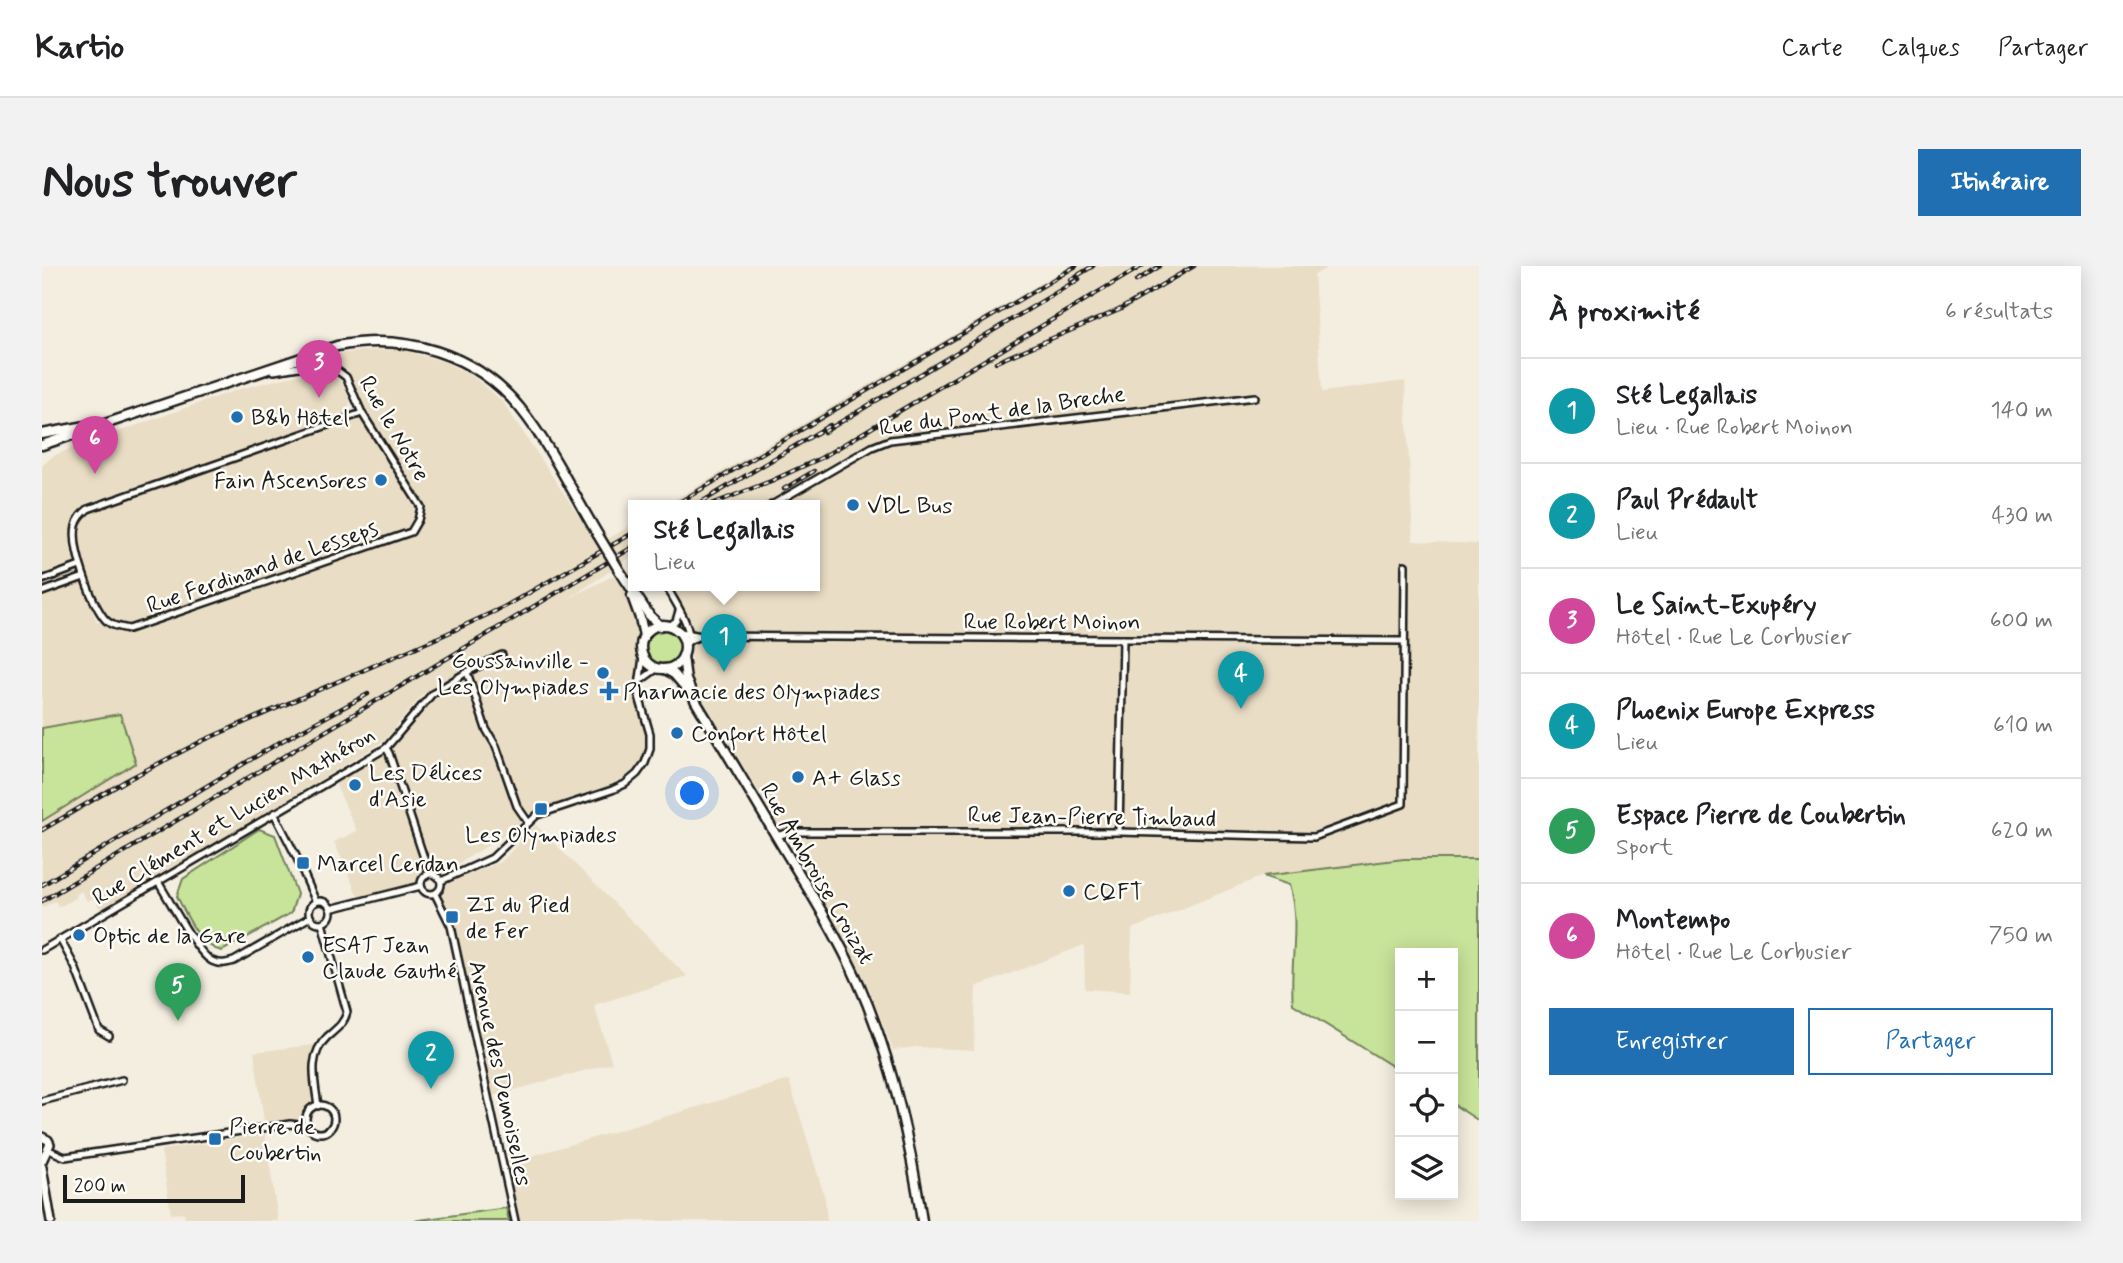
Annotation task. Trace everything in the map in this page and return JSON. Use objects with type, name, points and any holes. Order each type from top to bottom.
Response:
[{"type":"main road","points":[[43,445],[337,346],[369,342],[415,345],[460,360],[492,381],[519,408],[628,584]]},
{"type":"main road","points":[[42,433],[113,421]]},
{"type":"main road","points":[[625,580],[628,588]]},
{"type":"main road","points":[[629,591],[644,636],[641,647],[643,657],[648,663],[677,678],[696,702]]},
{"type":"main road","points":[[633,591],[649,615],[681,636],[686,647],[686,680],[696,702]]},
{"type":"main road","points":[[644,636],[651,629],[669,628]]},
{"type":"main road","points":[[661,668],[677,663],[686,647]]},
{"type":"main road","name":"Rue Ambroise Croizat","points":[[696,702],[841,947],[859,986],[877,1030],[902,1120],[922,1221]]},
{"type":"street","name":"Rue le Notre","points":[[255,374],[317,364],[331,366],[346,377],[362,413],[421,507]]},
{"type":"street","name":"Rue du Pont de la Breche","points":[[780,500],[865,451],[890,440],[1255,397]]},
{"type":"street","points":[[42,592],[84,577],[75,530],[78,519],[88,509],[362,413]]},
{"type":"street","name":"Rue Ferdinand de Lesseps","points":[[84,577],[105,619],[113,625],[128,629],[411,533],[421,507]]},
{"type":"street","points":[[1404,641],[1405,565]]},
{"type":"street","points":[[42,580],[80,566]]},
{"type":"street","points":[[669,591],[689,632],[686,647]]},
{"type":"street","points":[[669,628],[678,617],[679,608]]},
{"type":"street","name":"Rue Robert Moinon","points":[[669,628],[701,636],[1404,641]]},
{"type":"street","name":"Rue Robert Moinon","points":[[686,647],[701,636]]},
{"type":"street","points":[[1119,832],[1122,639]]},
{"type":"street","name":"Rue Jean-Pierre Timbaud","points":[[776,835],[791,832],[1119,832],[1314,837],[1403,804],[1404,641]]},
{"type":"street","name":"Rue Clément et Lucien Mathéron","points":[[42,950],[386,748],[432,694],[467,671],[502,655]]},
{"type":"street","points":[[441,881],[492,858],[537,815],[612,790],[637,774],[650,749],[650,734],[638,692],[643,657]]},
{"type":"street","points":[[641,680],[661,668]]},
{"type":"street","points":[[467,671],[516,806],[528,822]]},
{"type":"street","points":[[386,748],[429,873],[441,881]]},
{"type":"street","points":[[274,813],[316,902]]},
{"type":"street","points":[[429,873],[421,879],[424,892],[435,894],[441,888],[441,881]]},
{"type":"street","points":[[158,882],[197,946],[205,957],[215,963],[234,961],[310,917]]},
{"type":"street","points":[[330,909],[421,886]]},
{"type":"street","name":"Avenue des Demoiselles","points":[[435,894],[452,926],[515,1221]]},
{"type":"street","points":[[316,902],[326,903],[330,909],[328,919],[323,923],[315,922],[310,917],[309,910],[316,902]]},
{"type":"street","points":[[318,1106],[313,1068],[315,1056],[324,1040],[343,1023],[347,1012],[323,923]]},
{"type":"street","points":[[60,939],[75,967],[99,1030],[108,1036]]},
{"type":"street","points":[[42,1101],[122,1080]]},
{"type":"street","points":[[42,1137],[49,1142],[44,1154],[65,1157],[290,1124],[308,1126],[314,1132],[323,1133],[333,1125],[332,1113],[327,1107],[310,1109],[308,1126]]},
{"type":"street","points":[[42,1167],[51,1221]]},
{"type":"shaded area","points":[[1070,266],[1330,266],[1314,275],[1322,392],[1405,381],[1413,541],[1479,544],[1479,859],[1404,859],[1263,876],[1132,929],[1130,992],[1085,989],[1084,945],[976,987],[974,1050],[916,1047],[893,1050],[870,991],[854,961],[779,832],[769,809],[690,678],[692,629],[673,591],[820,591],[820,500],[674,500]]},
{"type":"shaded area","points":[[399,349],[445,362],[475,378],[503,402],[598,545],[628,527],[628,559],[568,599],[620,572],[637,609],[644,636],[638,693],[650,734],[645,763],[625,784],[537,815],[443,873],[426,874],[421,879],[421,886],[360,901],[334,842],[357,831],[334,781],[392,748],[431,701],[476,672],[473,664],[423,694],[384,741],[101,911],[94,898],[87,901],[81,891],[77,897],[63,905],[58,906],[55,901],[42,908],[42,821],[136,764],[120,714],[42,728],[42,466],[53,456],[67,450],[239,389],[323,369],[336,376],[348,392],[350,402],[345,417],[85,504],[70,531],[70,547],[97,623],[104,619],[84,577],[75,530],[84,512],[362,412],[349,371],[323,356]]},
{"type":"shaded area","points":[[536,825],[687,976],[594,1005],[612,1063],[489,1097],[451,926],[435,894],[442,885],[501,862]]},
{"type":"shaded area","points":[[321,1044],[315,1056],[318,1106],[308,1113],[308,1126],[265,1128],[254,1052]]},
{"type":"shaded area","points":[[789,1080],[825,1198],[827,1221],[520,1221],[508,1163]]},
{"type":"shaded area","points":[[265,1134],[278,1221],[186,1221],[184,1213],[171,1214],[161,1150]]},
{"type":"green space","points":[[663,628],[676,633],[681,646],[676,659],[663,664],[650,659],[645,646],[650,633]]},
{"type":"green space","points":[[120,714],[136,763],[42,821],[42,728]]},
{"type":"green space","points":[[259,829],[275,835],[297,894],[291,913],[222,951],[200,937],[177,896],[183,879]]},
{"type":"green space","points":[[1404,859],[1479,859],[1479,1121],[1458,1107],[1458,948],[1395,948],[1395,1068],[1293,1004],[1294,914],[1289,885],[1263,876]]},
{"type":"green space","points":[[506,1208],[509,1221],[412,1221]]},
{"type":"railway","points":[[683,500],[1076,266]]},
{"type":"railway","points":[[1070,280],[1093,266]]},
{"type":"railway","points":[[722,500],[821,458],[1142,266]]},
{"type":"railway","points":[[1136,281],[1160,266]]},
{"type":"railway","points":[[996,362],[1119,310],[1194,266]]},
{"type":"railway","points":[[824,432],[1079,279]]},
{"type":"railway","points":[[705,500],[830,425]]},
{"type":"railway","points":[[784,489],[814,471]]},
{"type":"railway","points":[[42,830],[127,780],[202,741],[504,607],[628,536]]},
{"type":"railway","points":[[42,901],[628,550]]},
{"type":"railway","points":[[42,885],[280,742],[368,694]]},
{"type":"place","name":"Le Saint-Exupéry","points":[[319,398]]},
{"type":"place","name":"B&b Hôtel","points":[[237,417]]},
{"type":"place","name":"Montempo","points":[[95,474]]},
{"type":"place","name":"Fain Ascensores","points":[[381,480]]},
{"type":"place","name":"VDL Bus","points":[[853,505]]},
{"type":"place","name":"Sté Legallais","points":[[724,672]]},
{"type":"place","name":"Goussainville - Les Olympiades","points":[[603,673]]},
{"type":"place","name":"Pharmacie des Olympiades","points":[[609,691]]},
{"type":"place","name":"Phoenix Europe Express","points":[[1241,709]]},
{"type":"place","name":"Confort Hôtel","points":[[677,733]]},
{"type":"place","name":"A+ Glass","points":[[798,777]]},
{"type":"place","name":"Les Délices d'Asie","points":[[355,785]]},
{"type":"place","name":"Les Olympiades","points":[[541,809]]},
{"type":"place","name":"Marcel Cerdan","points":[[303,863]]},
{"type":"place","name":"CQFT","points":[[1069,891]]},
{"type":"place","name":"ZI du Pied de Fer","points":[[452,917]]},
{"type":"place","name":"Optic de la Gare","points":[[79,935]]},
{"type":"place","name":"ESAT Jean Claude Gauthé","points":[[308,957]]},
{"type":"place","name":"Espace Pierre de Coubertin","points":[[178,1021]]},
{"type":"place","name":"Paul Prédault","points":[[431,1089]]},
{"type":"place","name":"Pierre de Coubertin","points":[[215,1139]]}]
